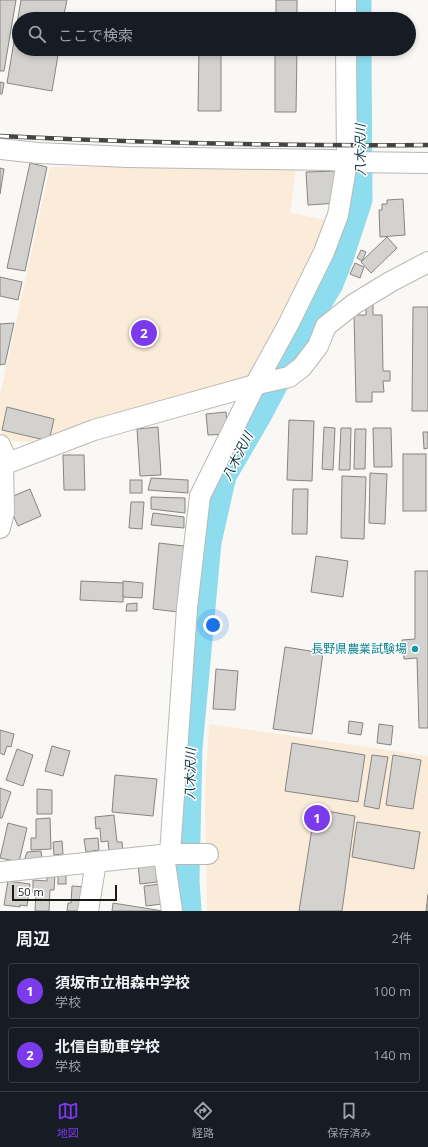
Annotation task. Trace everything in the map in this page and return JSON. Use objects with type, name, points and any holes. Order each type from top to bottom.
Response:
[{"type":"street","points":[[346,0],[346,12]]},
{"type":"street","points":[[172,911],[167,855],[187,608],[200,496],[324,252],[338,215],[347,162],[346,56]]},
{"type":"street","points":[[0,149],[38,153],[128,157],[428,163]]},
{"type":"street","points":[[4,465],[94,430],[258,384],[289,377],[302,367],[318,346],[326,326],[354,304],[390,282],[428,262]]},
{"type":"street","points":[[0,445],[4,465],[4,512],[0,528]]},
{"type":"street","points":[[0,872],[167,855],[208,854]]},
{"type":"street","points":[[88,911],[96,862]]},
{"type":"shaded area","points":[[50,167],[296,167],[290,213],[326,220],[299,286],[251,381],[37,443],[6,440],[0,429],[0,395]]},
{"type":"shaded area","points":[[209,724],[428,756],[428,911],[207,911],[205,793]]},
{"type":"building","points":[[0,0],[16,0],[14,12],[12,12],[12,24],[4,71],[0,71]]},
{"type":"building","points":[[21,0],[67,0],[64,12],[19,12]]},
{"type":"building","points":[[276,0],[297,0],[297,12],[276,12]]},
{"type":"building","points":[[12,53],[12,56],[58,56],[52,91],[7,83]]},
{"type":"building","points":[[199,56],[221,56],[221,111],[198,111]]},
{"type":"building","points":[[275,56],[297,56],[296,112],[275,112]]},
{"type":"building","points":[[0,82],[4,83],[2,94],[0,94]]},
{"type":"building","points":[[30,163],[47,167],[25,271],[7,268]]},
{"type":"building","points":[[0,168],[4,169],[0,194]]},
{"type":"building","points":[[336,171],[338,203],[308,205],[306,172]]},
{"type":"building","points":[[403,199],[405,235],[380,237],[379,210],[382,210],[382,204],[387,204],[387,200]]},
{"type":"building","points":[[387,237],[397,248],[371,273],[361,262]]},
{"type":"building","points":[[361,250],[366,252],[362,261],[357,258]]},
{"type":"building","points":[[355,263],[364,267],[360,278],[350,274]]},
{"type":"building","points":[[0,277],[22,282],[18,300],[0,296]]},
{"type":"building","points":[[366,305],[373,305],[373,315],[382,315],[383,371],[390,371],[390,381],[383,381],[384,392],[372,392],[372,402],[356,402],[354,315],[366,315]]},
{"type":"building","points":[[413,307],[428,307],[428,411],[412,411]]},
{"type":"building","points":[[14,323],[5,364],[0,365],[0,324]]},
{"type":"building","points":[[7,407],[54,419],[49,441],[2,430]]},
{"type":"building","points":[[226,412],[228,434],[208,435],[206,414]]},
{"type":"building","points":[[289,420],[314,421],[312,481],[287,480]]},
{"type":"building","points":[[158,427],[161,475],[140,476],[137,429]]},
{"type":"building","points":[[324,427],[335,428],[333,470],[322,469]]},
{"type":"building","points":[[341,428],[351,428],[350,470],[339,470]]},
{"type":"building","points":[[373,428],[391,428],[392,467],[374,467]]},
{"type":"building","points":[[355,429],[366,429],[365,469],[354,469]]},
{"type":"building","points":[[423,432],[428,432],[428,448],[424,449]]},
{"type":"building","points":[[403,454],[426,454],[426,511],[403,511]]},
{"type":"building","points":[[63,455],[84,455],[85,490],[64,490]]},
{"type":"building","points":[[370,473],[387,474],[385,524],[369,523]]},
{"type":"building","points":[[342,476],[366,477],[364,539],[341,538]]},
{"type":"building","points":[[151,478],[188,480],[188,493],[148,490]]},
{"type":"building","points":[[130,480],[142,480],[142,493],[130,493]]},
{"type":"building","points":[[30,489],[41,516],[18,526],[6,499]]},
{"type":"building","points":[[293,489],[308,489],[307,534],[292,534]]},
{"type":"building","points":[[151,497],[185,498],[185,513],[151,509]]},
{"type":"building","points":[[131,502],[144,502],[142,529],[129,528]]},
{"type":"building","points":[[153,513],[184,517],[184,528],[151,525]]},
{"type":"building","points":[[159,543],[184,546],[178,612],[153,609]]},
{"type":"building","points":[[316,556],[348,561],[343,597],[311,592]]},
{"type":"building","name":"長野県農業試験場","points":[[415,571],[428,571],[428,728],[419,728],[417,658],[404,659],[402,640],[415,639]]},
{"type":"building","points":[[81,581],[124,583],[123,602],[80,600]]},
{"type":"building","points":[[123,581],[143,583],[142,598],[123,597]]},
{"type":"building","points":[[137,603],[137,611],[126,611],[127,604]]},
{"type":"building","points":[[285,647],[323,653],[312,734],[273,729]]},
{"type":"building","points":[[216,669],[238,671],[235,710],[213,709]]},
{"type":"building","points":[[349,721],[363,723],[361,735],[348,733]]},
{"type":"building","points":[[379,724],[393,726],[391,745],[377,743]]},
{"type":"building","points":[[0,730],[14,734],[11,747],[7,746],[4,755],[0,753]]},
{"type":"building","points":[[292,743],[365,755],[358,802],[285,791]]},
{"type":"building","points":[[52,746],[70,751],[63,776],[45,771]]},
{"type":"building","points":[[17,749],[33,755],[23,786],[6,780]]},
{"type":"building","points":[[372,755],[388,757],[379,809],[364,806]]},
{"type":"building","points":[[393,755],[421,760],[413,809],[386,805]]},
{"type":"building","points":[[115,775],[157,779],[153,816],[112,812]]},
{"type":"building","points":[[0,788],[11,792],[2,818],[0,818]]},
{"type":"building","points":[[37,789],[52,790],[52,814],[37,814]]},
{"type":"building","points":[[315,809],[355,816],[342,911],[299,911]]},
{"type":"building","points":[[114,815],[117,842],[122,842],[123,851],[109,852],[108,841],[101,842],[100,828],[96,829],[95,817]]},
{"type":"building","points":[[50,818],[51,849],[31,850],[31,838],[36,838],[36,819]]},
{"type":"building","points":[[357,822],[420,832],[414,869],[352,857]]},
{"type":"building","points":[[8,823],[27,828],[19,862],[0,858]]},
{"type":"building","points":[[98,838],[99,850],[86,852],[84,839]]},
{"type":"building","points":[[62,841],[63,854],[54,855],[53,842]]},
{"type":"building","points":[[41,851],[42,859],[24,861],[27,852]]},
{"type":"building","points":[[155,862],[156,871],[158,871],[159,874],[156,874],[157,882],[140,884],[138,864]]},
{"type":"building","points":[[47,873],[55,874],[54,890],[50,890],[49,911],[35,911],[36,893],[33,893],[33,880],[47,881]]},
{"type":"building","points":[[58,874],[66,874],[66,884],[58,884]]},
{"type":"building","points":[[8,881],[30,884],[27,906],[20,905],[20,907],[4,905]]},
{"type":"building","points":[[160,884],[162,904],[146,906],[144,886]]},
{"type":"building","points":[[72,886],[87,887],[85,911],[67,911],[68,903],[71,903]]},
{"type":"building","points":[[428,894],[428,911],[426,911]]},
{"type":"building","points":[[113,903],[163,911],[112,911]]},
{"type":"waterway","name":"八木沢川","points":[[359,0],[359,12]]},
{"type":"waterway","name":"八木沢川","points":[[189,911],[187,880],[190,748],[209,542],[224,476],[260,414],[314,312],[331,284],[360,200],[359,56]]},
{"type":"railway","points":[[0,136],[214,144],[428,145]]},
{"type":"place","name":"北信自動車学校","points":[[144,333]]},
{"type":"place","name":"長野県農業試験場","points":[[415,649]]},
{"type":"place","name":"須坂市立相森中学校","points":[[317,818]]}]
